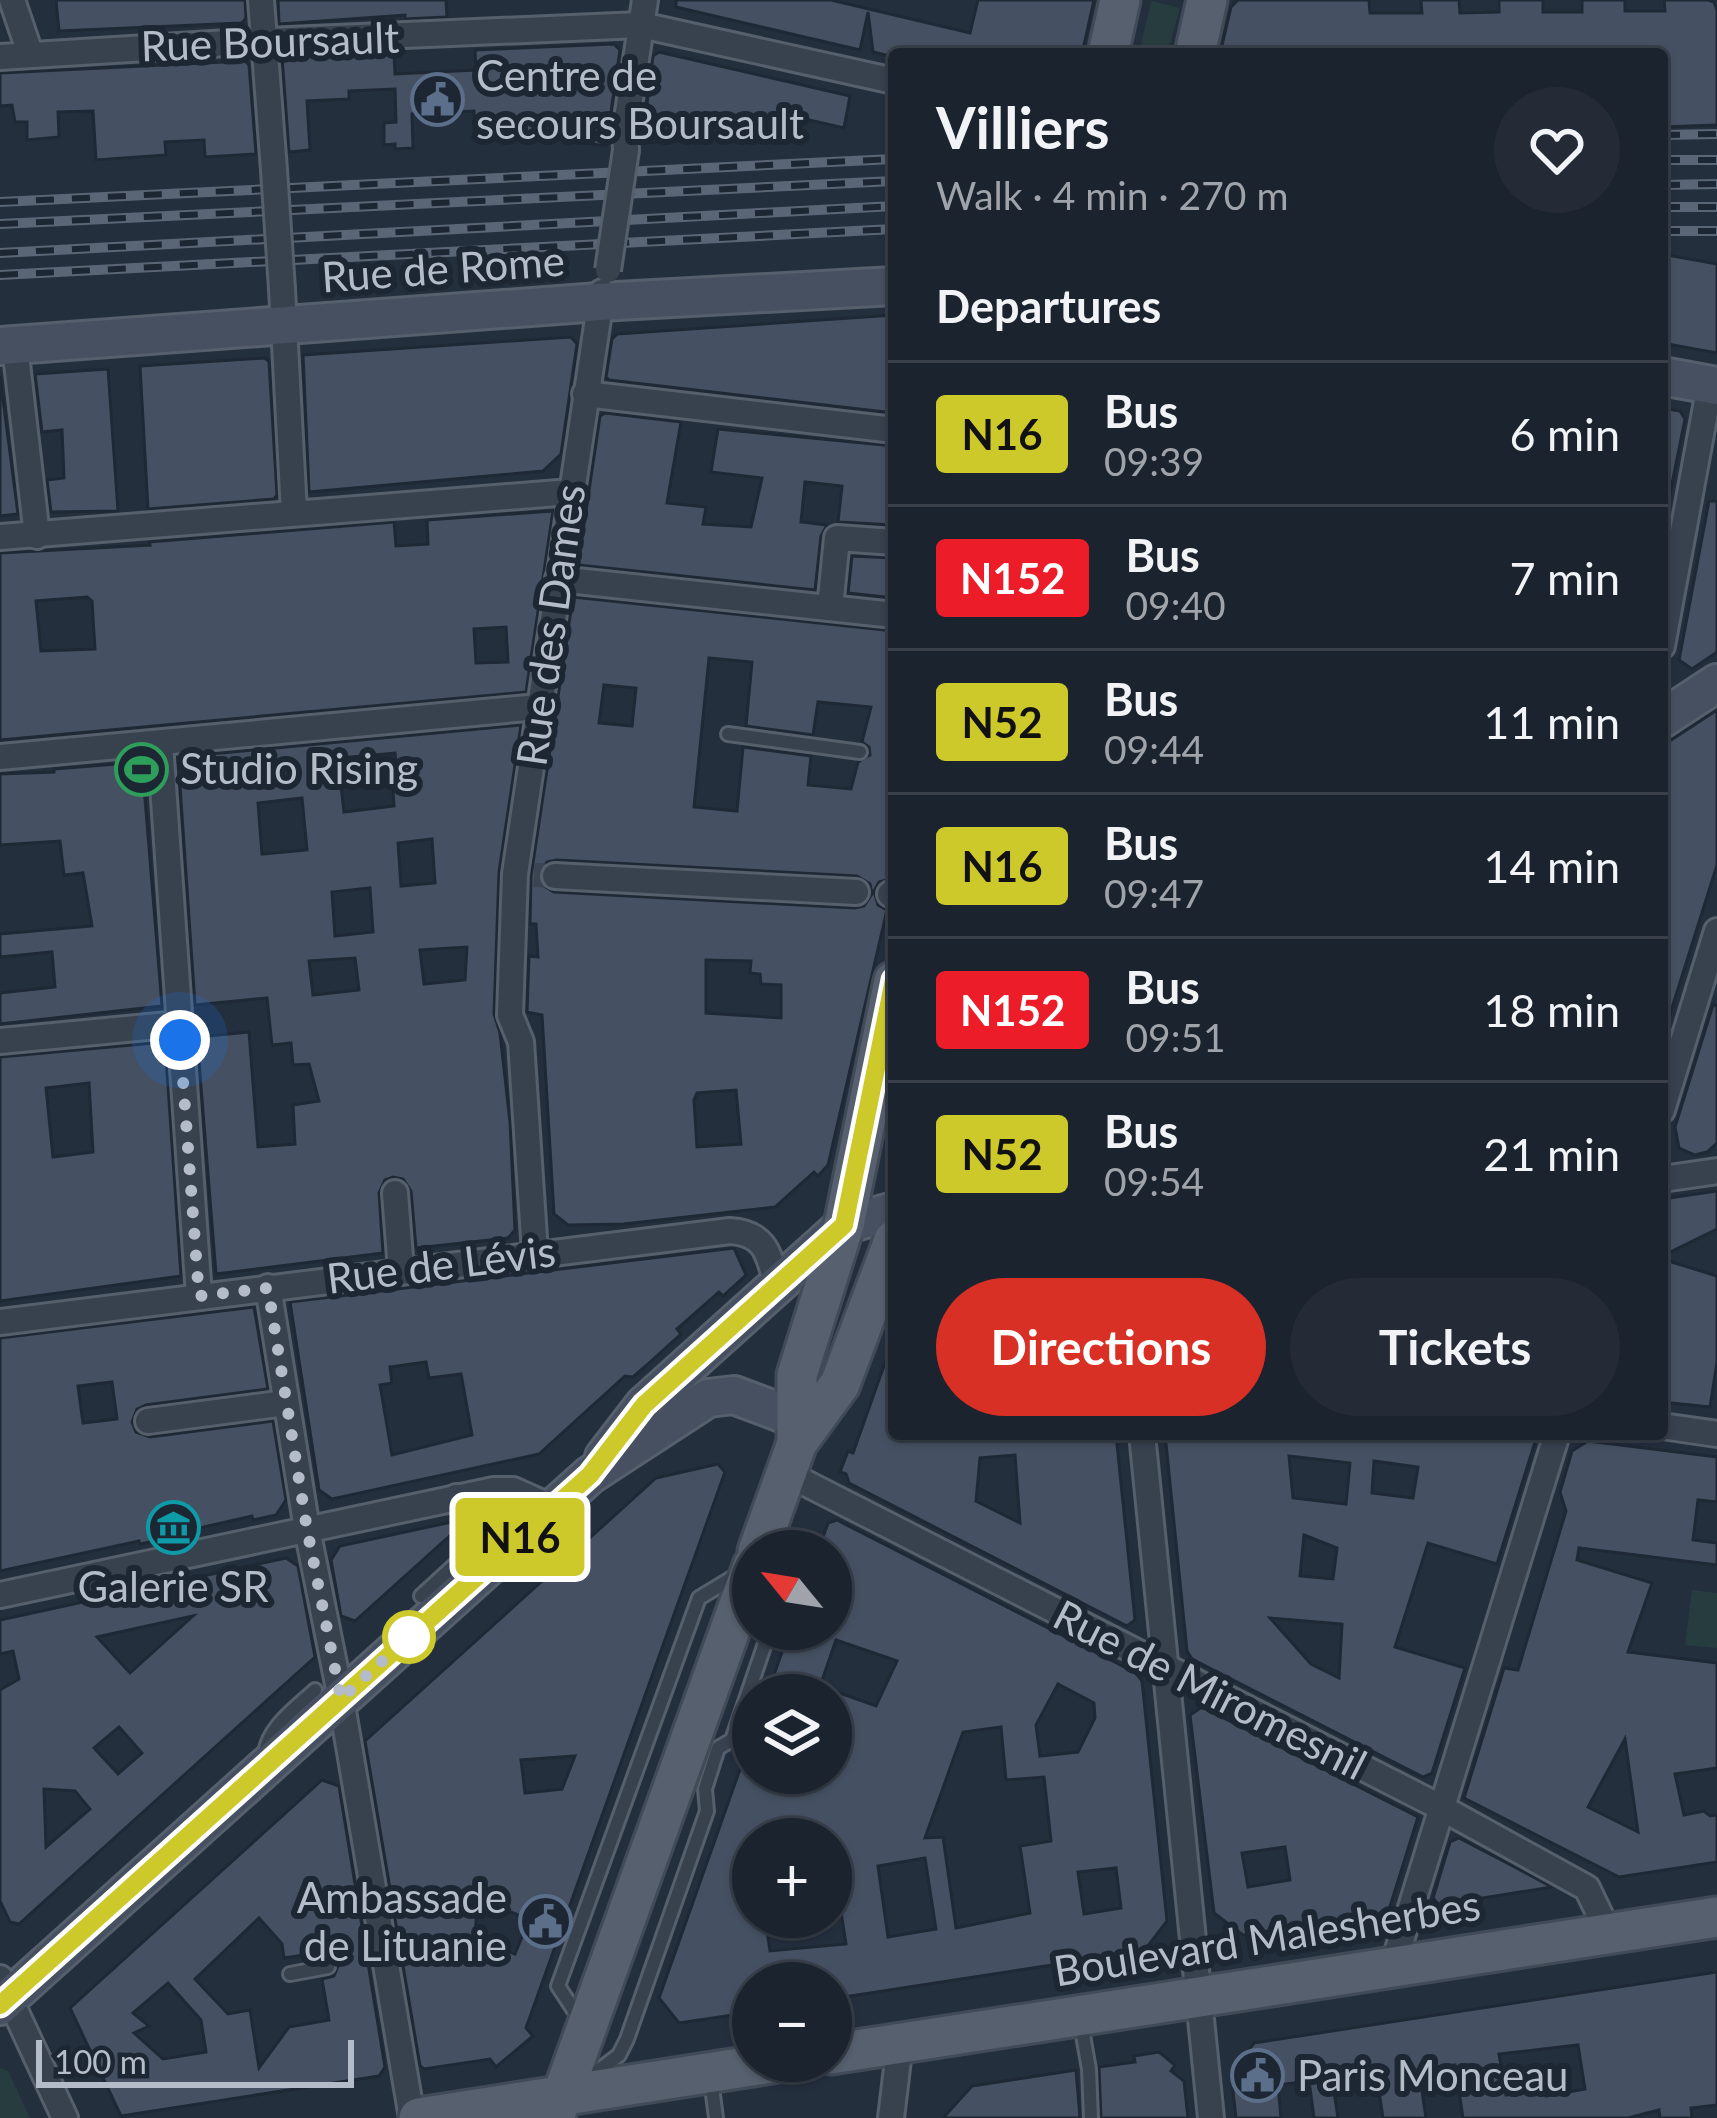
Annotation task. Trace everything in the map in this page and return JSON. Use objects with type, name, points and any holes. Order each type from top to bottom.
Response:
[{"type":"main road","points":[[1109,48],[1120,0]]},
{"type":"main road","points":[[1196,48],[1207,0]]},
{"type":"main road","name":"Rue de Rome","points":[[8,346],[285,326],[603,286],[888,286]]},
{"type":"main road","points":[[1668,377],[1713,386]]},
{"type":"main road","points":[[1668,715],[1717,683]]},
{"type":"main road","points":[[798,1440],[797,1375],[844,1225],[888,1010]]},
{"type":"main road","points":[[590,1475],[644,1405],[844,1225],[888,1213]]},
{"type":"main road","points":[[766,1530],[798,1440],[840,1384],[888,1256]]},
{"type":"main road","points":[[719,1338],[722,1358],[739,1396],[798,1440]]},
{"type":"main road","points":[[3,1994],[263,1768],[328,1694],[590,1475],[698,1402],[739,1396]]},
{"type":"main road","points":[[557,2108],[696,1766],[732,1640]]},
{"type":"main road","name":"Boulevard Malesherbes","points":[[852,2051],[1609,1934],[1714,1924]]},
{"type":"main road","points":[[416,2118],[557,2108],[732,2069]]},
{"type":"street","points":[[12,0],[29,53]]},
{"type":"street","points":[[261,0],[294,512]]},
{"type":"street","name":"Rue Boursault","points":[[0,58],[265,43],[643,12],[888,79]]},
{"type":"street","name":"Rue des Dames","points":[[535,1252],[521,1042],[510,1015],[514,874],[626,150],[643,12]]},
{"type":"street","points":[[8,346],[37,536]]},
{"type":"street","points":[[1668,615],[1713,386]]},
{"type":"street","points":[[585,394],[888,429]]},
{"type":"street","points":[[0,537],[571,492]]},
{"type":"street","points":[[830,608],[837,538],[888,542]]},
{"type":"street","points":[[558,579],[888,613]]},
{"type":"street","points":[[0,757],[538,707]]},
{"type":"street","points":[[160,743],[186,1024],[199,1296]]},
{"type":"street","points":[[538,876],[856,892]]},
{"type":"street","points":[[1668,1091],[1717,932]]},
{"type":"street","points":[[0,1041],[186,1024]]},
{"type":"street","points":[[1668,1178],[1717,1171]]},
{"type":"street","points":[[395,1193],[401,1270]]},
{"type":"street","name":"Rue de Lévis","points":[[0,1322],[535,1252],[747,1232],[766,1247],[777,1286]]},
{"type":"street","points":[[268,1288],[328,1694],[376,1958],[416,2118]]},
{"type":"street","points":[[148,1421],[286,1403]]},
{"type":"street","points":[[1668,1427],[1717,1434]]},
{"type":"street","name":"Rue de Miromesnil","points":[[798,1440],[1163,1665],[1587,1888],[1609,1934]]},
{"type":"street","points":[[1143,1440],[1211,2118]]},
{"type":"street","points":[[1393,1966],[1555,1440]]},
{"type":"street","points":[[0,1594],[456,1497],[513,1490],[553,1508]]},
{"type":"street","points":[[456,1497],[470,1505],[509,1547]]},
{"type":"street","points":[[3,1994],[65,2118]]},
{"type":"street","points":[[891,2118],[900,2043]]},
{"type":"lane","points":[[728,734],[860,752]]},
{"type":"lane","points":[[421,1596],[480,1542],[509,1547]]},
{"type":"lane","points":[[586,2028],[558,1986],[698,1598],[732,1578]]},
{"type":"lane","points":[[557,2108],[620,2055],[707,1810],[696,1766],[732,1740],[763,1650]]},
{"type":"lane","points":[[290,1973],[328,1966]]},
{"type":"lane","points":[[1079,2016],[1089,2068],[1091,2118]]},
{"type":"lane","points":[[710,2072],[716,2118]]},
{"type":"green space","points":[[1151,1],[1180,8],[1169,48],[1140,48]]},
{"type":"green space","points":[[1692,1590],[1717,1593],[1717,1648],[1685,1645]]},
{"type":"green space","points":[[0,2068],[8,2071],[30,2118],[0,2118]]},
{"type":"building","points":[[56,0],[245,0],[246,18],[242,23],[59,31]]},
{"type":"building","points":[[278,0],[446,0],[447,17],[405,19],[405,15],[279,24]]},
{"type":"building","points":[[676,0],[831,0],[970,33],[978,0],[1094,0],[1083,48],[888,48],[888,56],[873,52],[868,12],[860,50],[676,7]]},
{"type":"building","points":[[1238,0],[1369,0],[1370,13],[1422,13],[1421,0],[1459,0],[1460,13],[1499,12],[1499,0],[1543,0],[1543,12],[1582,12],[1582,0],[1625,0],[1625,11],[1665,11],[1664,0],[1708,0],[1717,10],[1717,125],[1668,127],[1668,48],[1221,48],[1231,7]]},
{"type":"building","points":[[614,44],[620,50],[606,146],[511,131],[511,136],[475,138],[474,111],[412,114],[413,148],[395,149],[395,144],[384,145],[384,123],[396,122],[395,89],[349,91],[349,99],[307,101],[310,150],[289,152],[282,57],[394,54],[395,74],[476,70],[475,50]]},
{"type":"building","points":[[659,52],[850,96],[844,128],[788,115],[784,134],[704,137],[680,131],[678,141],[642,143],[653,56]]},
{"type":"building","points":[[245,61],[256,154],[205,157],[204,140],[165,142],[166,155],[96,160],[93,111],[58,112],[59,137],[27,140],[27,122],[15,122],[12,105],[0,106],[0,73]]},
{"type":"building","points":[[1668,255],[1717,264],[1717,353],[1668,344]]},
{"type":"building","points":[[888,315],[888,412],[609,380],[612,339],[617,334]]},
{"type":"building","points":[[571,337],[577,344],[561,454],[543,471],[309,492],[303,355]]},
{"type":"building","points":[[265,358],[269,362],[274,499],[148,509],[140,366]]},
{"type":"building","points":[[108,369],[118,511],[51,512],[47,480],[64,478],[62,430],[42,432],[35,374]]},
{"type":"building","points":[[0,376],[18,514],[0,516]]},
{"type":"building","points":[[1668,409],[1680,411],[1685,419],[1670,494]]},
{"type":"building","points":[[600,416],[681,422],[667,503],[706,507],[703,524],[751,527],[762,478],[711,472],[718,429],[888,445],[888,525],[838,522],[842,486],[805,482],[801,522],[827,525],[821,536],[815,590],[578,565]]},
{"type":"building","points":[[1709,501],[1717,501],[1717,652],[1692,669],[1679,660]]},
{"type":"building","points":[[553,511],[526,692],[0,740],[0,553],[150,545],[394,522],[396,546],[428,544],[427,520]],"holes":[[[87,597],[92,601],[95,649],[41,651],[36,601]],[[506,627],[508,662],[476,663],[474,629]]]},
{"type":"building","points":[[852,556],[888,558],[888,597],[848,593]]},
{"type":"building","points":[[573,597],[888,630],[888,880],[879,882],[874,891],[878,905],[887,910],[828,1165],[818,1176],[814,1172],[775,1207],[624,1224],[568,1225],[554,1214],[542,1015],[527,1012],[529,956],[538,957],[536,924],[530,924],[531,876]],"holes":[[[709,658],[752,662],[746,726],[813,735],[818,702],[871,707],[862,742],[870,755],[858,762],[851,789],[808,785],[811,756],[743,747],[737,811],[694,807]],[[604,685],[636,688],[632,726],[599,723]],[[547,862],[857,876],[870,884],[872,894],[864,906],[855,908],[554,892],[541,884],[539,874]],[[706,960],[751,961],[750,973],[760,974],[761,984],[781,985],[781,1018],[706,1013]],[[736,1090],[741,1144],[697,1147],[697,1093]]]},
{"type":"building","points":[[1717,710],[1717,865],[1668,1021],[1668,742]]},
{"type":"building","points":[[521,725],[499,872],[494,1014],[510,1122],[515,1230],[508,1238],[416,1248],[411,1191],[403,1179],[393,1177],[385,1180],[379,1193],[383,1253],[216,1274],[197,1037],[249,1032],[258,1147],[295,1144],[293,1105],[319,1101],[309,1064],[293,1065],[291,1043],[272,1045],[267,998],[195,1005],[178,757]],"holes":[[[395,753],[399,791],[393,791],[394,806],[344,812],[338,758]],[[302,798],[307,850],[262,854],[258,803]],[[432,839],[435,883],[401,886],[398,843]],[[370,888],[373,932],[335,936],[332,892]],[[467,947],[465,980],[424,984],[420,950]],[[355,958],[359,990],[313,995],[309,961]]]},
{"type":"building","points":[[142,762],[162,1006],[0,1024],[0,993],[55,987],[52,952],[0,957],[0,934],[92,926],[83,873],[64,875],[60,841],[0,845],[0,774]]},
{"type":"building","points":[[1713,1005],[1717,1006],[1717,1143],[1695,1155],[1679,1148],[1675,1127]]},
{"type":"building","points":[[165,1042],[181,1276],[0,1301],[0,1057]],"holes":[[[89,1083],[93,1152],[53,1157],[46,1088]]]},
{"type":"building","points":[[1717,1191],[1717,1229],[1668,1253],[1668,1198]]},
{"type":"building","points":[[734,1248],[746,1275],[723,1296],[719,1292],[677,1329],[681,1334],[649,1363],[633,1377],[625,1376],[539,1454],[332,1499],[319,1490],[290,1302]],"holes":[[[426,1362],[429,1378],[461,1374],[472,1435],[392,1455],[380,1385],[392,1383],[390,1367]]]},
{"type":"building","points":[[1668,1261],[1717,1276],[1717,1362],[1710,1407],[1668,1403]]},
{"type":"building","points":[[254,1307],[268,1389],[146,1405],[137,1409],[132,1422],[136,1432],[150,1437],[273,1421],[286,1500],[276,1515],[253,1520],[252,1516],[161,1540],[0,1571],[0,1338]],"holes":[[[112,1382],[117,1419],[83,1423],[78,1386]]]},
{"type":"building","points":[[888,1354],[888,1440],[1117,1440],[1135,1620],[1127,1626],[849,1483],[840,1472],[848,1451],[853,1453]],"holes":[[[1015,1455],[1020,1523],[976,1501],[980,1458]]]},
{"type":"building","points":[[1166,1440],[1534,1440],[1497,1564],[1428,1543],[1395,1647],[1465,1668],[1432,1773],[1423,1777],[1192,1659],[1187,1651]],"holes":[[[1289,1456],[1350,1463],[1346,1504],[1293,1498]],[[1374,1461],[1418,1467],[1413,1498],[1372,1493]],[[1304,1535],[1337,1548],[1333,1579],[1300,1576]],[[1270,1618],[1342,1624],[1339,1678],[1311,1664]]]},
{"type":"building","points":[[1588,1441],[1717,1457],[1717,1502],[1698,1500],[1693,1540],[1717,1543],[1717,1565],[1579,1548],[1577,1560],[1652,1583],[1628,1652],[1717,1663],[1717,1768],[1675,1774],[1684,1815],[1704,1811],[1717,1815],[1717,1862],[1619,1877],[1464,1798],[1504,1668],[1518,1670],[1566,1511],[1560,1492],[1572,1451]],"holes":[[[1625,1739],[1638,1832],[1588,1807]]]},
{"type":"building","points":[[718,1464],[725,1472],[526,2028],[533,2036],[496,2067],[490,2059],[424,2069],[365,1741],[656,1478]],"holes":[[[575,1756],[562,1789],[525,1793],[521,1760]],[[477,1899],[529,1919],[515,1954],[487,1944],[475,1946]]]},
{"type":"building","points":[[837,1520],[1136,1673],[1142,1681],[1167,1921],[1144,1951],[852,1996],[852,1962],[732,1962],[732,2015],[679,2023],[659,1998],[732,1792],[852,1794],[852,1697],[876,1706],[897,1661],[852,1646],[852,1530],[826,1530],[828,1523]],"holes":[[[1058,1684],[1094,1703],[1095,1718],[1078,1752],[1040,1756],[1036,1725]],[[1001,1727],[1006,1780],[1044,1777],[1051,1841],[1020,1846],[1030,1913],[956,1928],[943,1837],[925,1838],[963,1732]],[[925,1858],[936,1929],[888,1937],[878,1866]],[[1116,1868],[1121,1908],[1084,1914],[1078,1872]]]},
{"type":"building","points":[[464,1523],[355,1621],[341,1616],[331,1560],[340,1546]]},
{"type":"building","points":[[286,1558],[298,1566],[315,1657],[19,1924],[10,1922],[0,1901],[0,1690],[19,1679],[13,1651],[0,1654],[0,1620]],"holes":[[[193,1616],[130,1673],[97,1637]],[[119,1727],[142,1753],[118,1774],[94,1748]],[[44,1789],[75,1791],[90,1809],[46,1847]]]},
{"type":"building","points":[[783,1650],[833,1650],[824,1674],[774,1674]]},
{"type":"building","points":[[1202,1707],[1418,1817],[1388,1913],[1243,1935],[1214,1913],[1190,1715]],"holes":[[[1285,1847],[1290,1880],[1248,1887],[1242,1853]]]},
{"type":"building","points":[[322,1780],[339,1786],[385,2067],[379,2076],[121,2116],[70,2008]],"holes":[[[259,1918],[282,1944],[284,1958],[318,1953],[319,1958],[333,1958],[338,1966],[334,1976],[322,1979],[329,2020],[289,2027],[259,2068],[250,2010],[228,2014],[195,1979]],[[168,1983],[201,2020],[206,2052],[163,2059],[134,2033],[149,2026],[133,2013]]]},
{"type":"building","points":[[1459,1838],[1552,1887],[1439,1905],[1433,1898],[1450,1842]]},
{"type":"building","points":[[1717,1972],[1717,2105],[1691,2108],[1692,2118],[1660,2118],[1659,2110],[1628,2118],[1463,2118],[1455,2065],[1419,2070],[1426,2118],[1383,2118],[1377,2077],[1333,2085],[1338,2118],[1314,2118],[1309,2081],[1278,2085],[1281,2118],[1236,2118],[1231,2074],[1254,2043]],"holes":[[[1578,2045],[1585,2089],[1546,2096],[1545,2089],[1506,2095],[1499,2054]]]},
{"type":"building","points":[[1159,2052],[1175,2065],[1171,2071],[1184,2081],[1188,2118],[1101,2118],[1099,2067],[1135,2062],[1134,2056]]},
{"type":"building","points":[[1076,2070],[1080,2118],[943,2118],[972,2086]]},
{"type":"tunnel","points":[[534,875],[555,876]]},
{"type":"railway","points":[[1668,135],[1717,134]]},
{"type":"railway","points":[[0,202],[888,159]]},
{"type":"railway","points":[[1668,160],[1717,160]]},
{"type":"railway","points":[[0,224],[888,181]]},
{"type":"railway","points":[[1668,185],[1717,184]]},
{"type":"railway","points":[[0,253],[888,206]]},
{"type":"railway","points":[[1668,207],[1717,207]]},
{"type":"railway","points":[[0,275],[888,229]]},
{"type":"railway","points":[[1668,231],[1717,231]]},
{"type":"bus line","name":"N16","points":[[0,2005],[590,1475],[644,1405],[844,1225],[888,1009]]},
{"type":"place","name":"Centre de secours Boursault","points":[[437,100]]},
{"type":"place","name":"Studio Rising","points":[[141,769]]},
{"type":"place","name":"Galerie SR","points":[[173,1528]]},
{"type":"place","name":"Ambassade de Lituanie","points":[[546,1922]]},
{"type":"place","name":"Paris Monceau","points":[[1258,2076]]},
{"type":"route","points":[[180,1040],[199,1296],[268,1288],[307,1529],[341,1699],[418,1628],[409,1637]]}]
